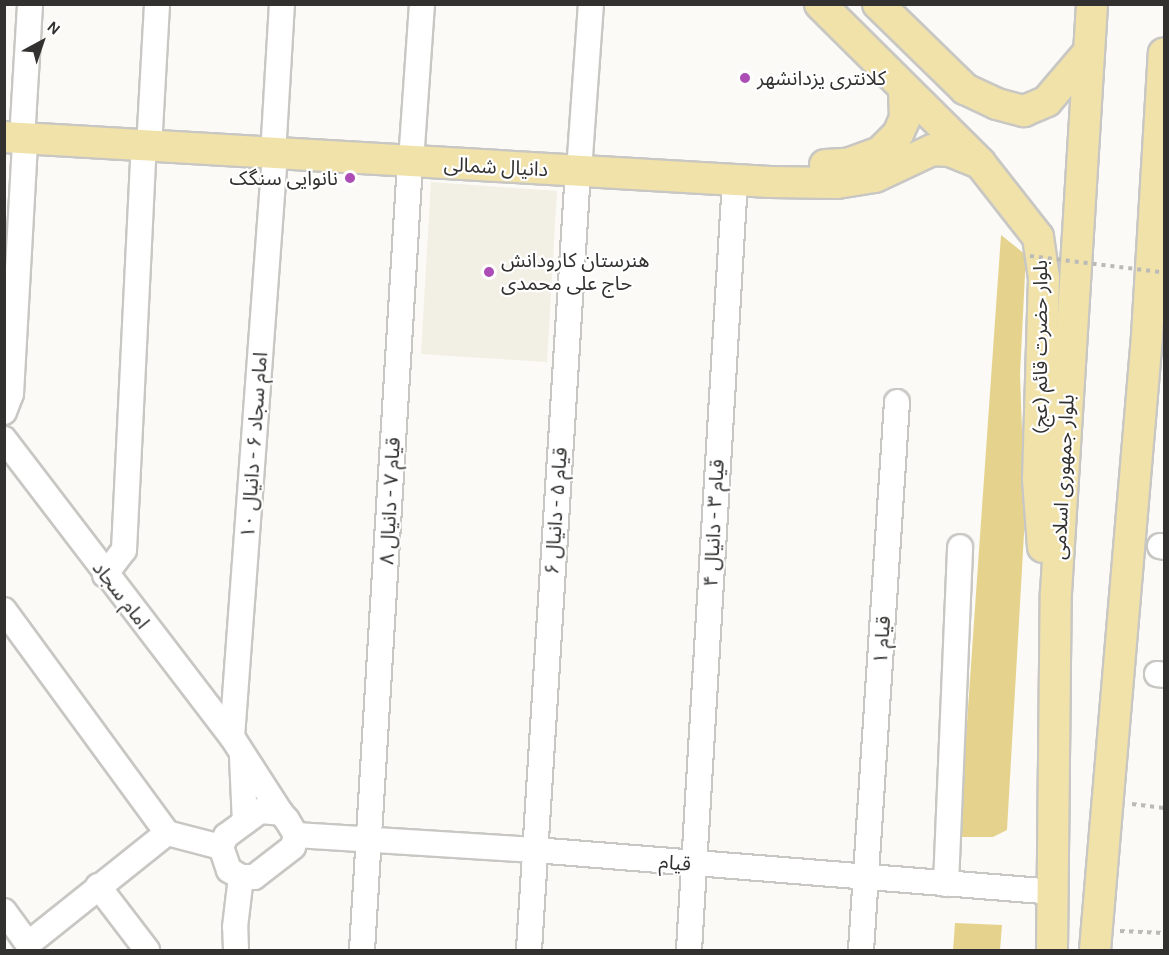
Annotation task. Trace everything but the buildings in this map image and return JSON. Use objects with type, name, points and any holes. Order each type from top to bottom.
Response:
[{"type":"main road","name":"بلوار حضرت قائم (عج)","points":[[820,4],[980,163],[1038,237],[1044,278],[1038,479],[1044,554],[1056,593]]},
{"type":"main road","points":[[878,4],[965,89],[997,104],[1024,111],[1047,101],[1088,53]]},
{"type":"main road","name":"بلوار جمهوری اسلامی","points":[[1052,951],[1055,892],[1056,593],[1092,4]]},
{"type":"main road","points":[[1096,940],[1160,196],[1164,54]]},
{"type":"main road","name":"دانیال شمالی","points":[[579,164],[735,180],[815,174],[880,152],[898,134],[905,118],[904,89]]},
{"type":"main road","name":"دانیال شمالی","points":[[14,130],[579,164],[770,169],[875,177],[932,150],[950,151],[980,163]]},
{"type":"street","points":[[4,412],[11,394],[14,130],[30,4]]},
{"type":"street","points":[[105,575],[124,550],[147,138],[158,4]]},
{"type":"street","name":"امام سجاد ۶ - دانیال ۱۰","points":[[245,822],[236,743],[275,146],[282,4]]},
{"type":"street","name":"قیام ۷ - دانیال ۸","points":[[362,951],[422,4]]},
{"type":"street","name":"قیام ۵ - دانیال ۶","points":[[529,951],[591,4]]},
{"type":"street","name":"قیام ۳ - دانیال ۴","points":[[689,951],[735,180]]},
{"type":"street","name":"قیام ۱","points":[[861,951],[897,402]]},
{"type":"street","name":"امام سجاد","points":[[4,440],[105,575],[236,743],[281,813]]},
{"type":"street","points":[[946,884],[960,547]]},
{"type":"street","points":[[4,610],[167,833],[221,847]]},
{"type":"street","points":[[260,811],[281,813],[296,836],[286,856],[254,877],[241,877],[229,870],[221,847],[226,836],[260,811]]},
{"type":"street","points":[[4,911],[28,944],[167,833]]},
{"type":"street","name":"قیام","points":[[296,836],[535,850],[693,865],[1055,892]]},
{"type":"street","points":[[236,951],[235,927],[241,877]]},
{"type":"street","points":[[98,886],[147,951]]},
{"type":"path","points":[[1030,256],[1160,272]]},
{"type":"path","points":[[1107,802],[1164,808]]},
{"type":"path","points":[[1096,940],[1164,933]]},
{"type":"shaded area","name":"هنرستان کارودانش حاج علی محمدی","points":[[431,182],[557,191],[547,362],[421,354]]},
{"type":"shaded area","points":[[1001,235],[1026,255],[1020,374],[1025,517],[1007,830],[993,837],[959,837]]},
{"type":"shaded area","points":[[955,923],[1002,925],[1000,950],[953,950]]},
{"type":"place","name":"کلانتری یزدانشهر","points":[[745,78]]},
{"type":"place","name":"نانوایی سنگک","points":[[350,178]]},
{"type":"place","name":"هنرستان کارودانش حاج علی محمدی","points":[[489,272]]}]
